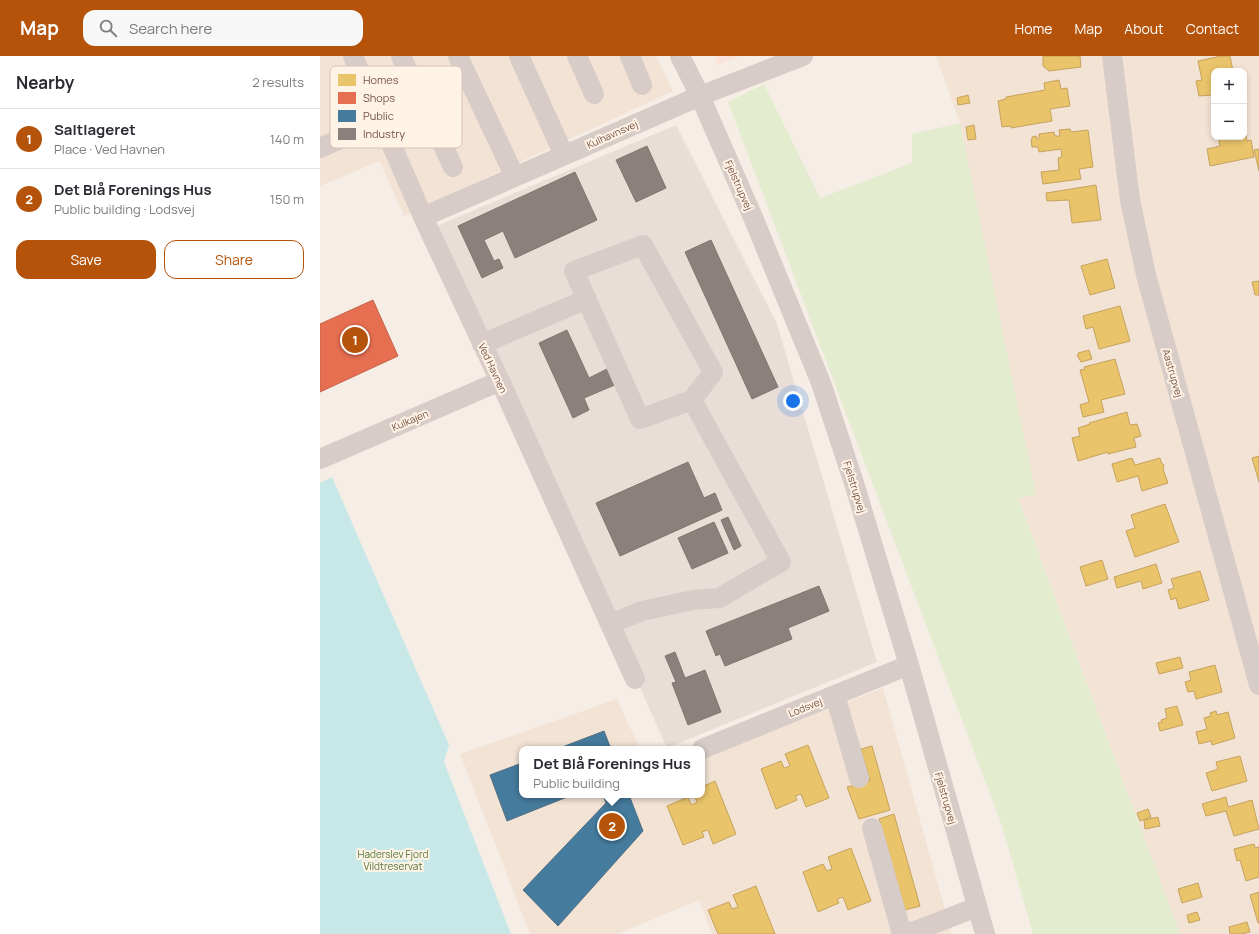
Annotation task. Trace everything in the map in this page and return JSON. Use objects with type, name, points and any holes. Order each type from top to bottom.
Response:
[{"type":"street","name":"Ved Havnen","points":[[353,56],[358,66]]},
{"type":"street","points":[[401,56],[406,66]]},
{"type":"street","points":[[458,56],[515,177]]},
{"type":"street","points":[[519,56],[564,155]]},
{"type":"street","points":[[577,56],[594,94]]},
{"type":"street","points":[[630,56],[642,85]]},
{"type":"street","name":"Fjelstrupvej","points":[[680,56],[700,96],[755,222],[821,383],[854,483],[909,665],[985,934]]},
{"type":"street","name":"Kulhavnsvej","points":[[423,217],[700,96],[803,56]]},
{"type":"street","name":"Aastrupvej","points":[[1112,56],[1130,200],[1146,275],[1258,673]]},
{"type":"street","points":[[320,148],[330,143]]},
{"type":"street","name":"Ved Havnen","points":[[394,148],[423,217],[500,381],[635,679]]},
{"type":"street","points":[[444,148],[453,168]]},
{"type":"street","points":[[643,245],[712,372],[692,400],[640,419],[574,271],[643,245]]},
{"type":"street","points":[[482,344],[587,299]]},
{"type":"street","name":"Kulkajen","points":[[320,459],[500,381]]},
{"type":"street","points":[[610,624],[642,611],[693,600],[719,598],[781,562],[692,400]]},
{"type":"street","name":"Lodsvej","points":[[705,748],[909,665]]},
{"type":"street","points":[[835,695],[859,778]]},
{"type":"street","points":[[872,828],[902,934]]},
{"type":"street","points":[[907,934],[977,907]]},
{"type":"shaded area","points":[[320,56],[656,56],[673,91],[404,216],[380,161],[320,186]]},
{"type":"shaded area","points":[[714,56],[740,56],[718,65]]},
{"type":"shaded area","points":[[936,56],[1259,56],[1259,934],[1180,934],[1018,497],[1036,495],[960,123]]},
{"type":"shaded area","points":[[676,125],[777,324],[877,662],[672,746],[666,746],[434,227]]},
{"type":"shaded area","points":[[883,688],[952,934],[712,934],[699,900],[618,934],[530,934],[460,754],[617,699],[639,746],[519,746],[519,798],[705,798],[705,757]]},
{"type":"green space","points":[[764,84],[820,198],[912,163],[912,134],[960,123],[1036,495],[1018,498],[1180,934],[1033,934],[1001,823],[728,102]]},
{"type":"water","name":"Haderslev Fjord Vildtreservat","points":[[332,477],[449,745],[444,762],[511,934],[320,934],[320,483]]},
{"type":"building: Homes","points":[[1043,56],[1080,56],[1081,67],[1049,71],[1043,66]]},
{"type":"building: Homes","points":[[1221,56],[1230,56],[1232,68],[1211,68],[1211,95],[1199,96],[1196,81],[1202,80],[1198,61]]},
{"type":"building: Homes","points":[[1059,80],[1061,89],[1067,88],[1070,106],[1050,109],[1052,121],[1011,128],[1011,126],[1002,127],[998,101],[1006,99],[1006,97],[1045,90],[1044,83]]},
{"type":"building: Homes","points":[[968,95],[970,103],[958,105],[957,98]]},
{"type":"building: Homes","points":[[974,125],[976,139],[968,140],[966,127]]},
{"type":"building: Homes","points":[[1070,129],[1071,132],[1088,130],[1093,167],[1079,169],[1081,179],[1043,184],[1041,172],[1059,170],[1058,158],[1062,157],[1061,149],[1039,152],[1038,147],[1032,147],[1032,137],[1036,136],[1037,139],[1039,138],[1039,134],[1054,132],[1055,136],[1060,136],[1059,130]]},
{"type":"building: Homes","points":[[1219,140],[1251,140],[1254,157],[1210,166],[1207,149],[1220,146]]},
{"type":"building: Homes","points":[[1259,149],[1259,171],[1254,150]]},
{"type":"building: Homes","points":[[1096,185],[1101,220],[1072,223],[1069,200],[1047,201],[1046,193]]},
{"type":"building: Homes","points":[[1107,259],[1115,288],[1090,295],[1081,266]]},
{"type":"building: Homes","points":[[1259,281],[1259,295],[1255,295],[1252,282]]},
{"type":"building: Homes","points":[[1120,306],[1130,341],[1099,349],[1093,327],[1086,329],[1083,316]]},
{"type":"building: Homes","points":[[1089,350],[1092,359],[1081,362],[1077,355],[1079,354],[1078,353]]},
{"type":"building: Homes","points":[[1115,359],[1125,394],[1101,400],[1104,412],[1083,417],[1080,405],[1089,402],[1080,370],[1085,369],[1084,367]]},
{"type":"building: Homes","points":[[1127,412],[1130,425],[1137,424],[1141,436],[1134,438],[1136,447],[1108,454],[1108,452],[1078,461],[1072,438],[1080,436],[1078,428],[1090,424],[1089,423]]},
{"type":"building: Homes","points":[[1259,456],[1259,482],[1252,458]]},
{"type":"building: Homes","points":[[1132,458],[1135,465],[1160,458],[1164,465],[1163,469],[1168,483],[1142,491],[1138,476],[1117,482],[1112,464]]},
{"type":"building: Homes","points":[[1165,504],[1179,542],[1135,557],[1126,531],[1135,528],[1131,515]]},
{"type":"building: Homes","points":[[1102,560],[1108,579],[1086,586],[1080,567]]},
{"type":"building: Homes","points":[[1156,564],[1162,583],[1143,589],[1141,581],[1117,588],[1114,577]]},
{"type":"building: Homes","points":[[1200,571],[1209,600],[1179,609],[1176,598],[1171,600],[1168,590],[1174,588],[1171,579]]},
{"type":"building: Homes","points":[[1180,657],[1183,668],[1159,674],[1156,663]]},
{"type":"building: Homes","points":[[1215,665],[1222,692],[1196,699],[1194,691],[1188,692],[1185,682],[1191,680],[1189,672]]},
{"type":"building: Homes","points":[[1177,706],[1183,725],[1160,731],[1158,723],[1167,718],[1165,709]]},
{"type":"building: Homes","points":[[1216,711],[1217,715],[1228,712],[1235,738],[1212,745],[1211,741],[1199,744],[1196,732],[1207,729],[1204,718],[1211,716],[1210,713]]},
{"type":"building: Homes","points":[[808,745],[829,798],[806,807],[801,794],[795,796],[797,800],[776,809],[761,769],[781,761],[784,768],[790,766],[785,754]]},
{"type":"building: Homes","points":[[872,746],[890,810],[859,819],[847,787],[870,781],[861,749]]},
{"type":"building: Homes","points":[[1240,756],[1247,781],[1212,791],[1206,773],[1218,769],[1216,762]]},
{"type":"building: Homes","points":[[715,781],[736,834],[713,844],[708,830],[702,832],[704,837],[683,845],[667,806],[686,798],[688,798],[691,805],[697,802],[695,798],[705,798],[705,786]]},
{"type":"building: Homes","points":[[1226,797],[1228,807],[1252,800],[1259,829],[1234,836],[1226,811],[1206,816],[1202,804]]},
{"type":"building: Homes","points":[[1148,809],[1151,817],[1140,821],[1137,813]]},
{"type":"building: Homes","points":[[894,814],[920,906],[905,910],[879,819]]},
{"type":"building: Homes","points":[[1158,817],[1160,826],[1145,829],[1144,820]]},
{"type":"building: Homes","points":[[1254,844],[1255,848],[1259,847],[1259,877],[1246,881],[1240,860],[1237,861],[1234,849]]},
{"type":"building: Homes","points":[[851,848],[871,901],[848,910],[843,897],[837,899],[839,903],[818,912],[803,872],[823,864],[827,871],[832,869],[828,857]]},
{"type":"building: Homes","points":[[1198,883],[1202,897],[1182,903],[1178,889]]},
{"type":"building: Homes","points":[[756,886],[775,934],[718,934],[708,910],[729,902],[732,909],[738,907],[733,895]]},
{"type":"building: Homes","points":[[1259,892],[1259,923],[1258,923],[1250,895]]},
{"type":"building: Homes","points":[[1197,912],[1200,920],[1189,923],[1187,915]]},
{"type":"building: Homes","points":[[1247,922],[1250,932],[1230,934],[1229,927]]},
{"type":"building: Shops","points":[[373,300],[398,356],[320,392],[320,324]]},
{"type":"building: Public","points":[[604,731],[610,746],[565,746]]},
{"type":"building: Public","points":[[519,764],[519,798],[564,798],[507,821],[490,775]]},
{"type":"building: Public","points":[[604,798],[630,798],[643,831],[558,926],[523,890],[606,803]]},
{"type":"building: Industry","points":[[647,146],[666,188],[636,202],[616,160]]},
{"type":"building: Industry","points":[[575,172],[597,220],[515,258],[503,231],[484,240],[494,261],[499,259],[503,268],[482,278],[458,226]]},
{"type":"building: Industry","points":[[711,240],[778,387],[752,399],[685,252]]},
{"type":"building: Industry","points":[[567,330],[589,378],[609,368],[617,384],[584,398],[589,410],[573,418],[539,343]]},
{"type":"building: Industry","points":[[688,462],[704,498],[715,493],[722,510],[620,556],[596,503]]},
{"type":"building: Industry","points":[[728,517],[741,546],[734,550],[721,520]]},
{"type":"building: Industry","points":[[714,522],[728,553],[692,569],[678,538]]},
{"type":"building: Industry","points":[[819,586],[829,611],[788,628],[792,639],[725,666],[720,654],[716,656],[706,631]]},
{"type":"building: Industry","points":[[675,652],[685,678],[705,670],[721,712],[688,725],[672,683],[676,682],[665,656]]},
{"type":"place","name":"Saltlageret","points":[[355,340]]},
{"type":"place","name":"Det Blå Forenings Hus","points":[[612,826]]}]
